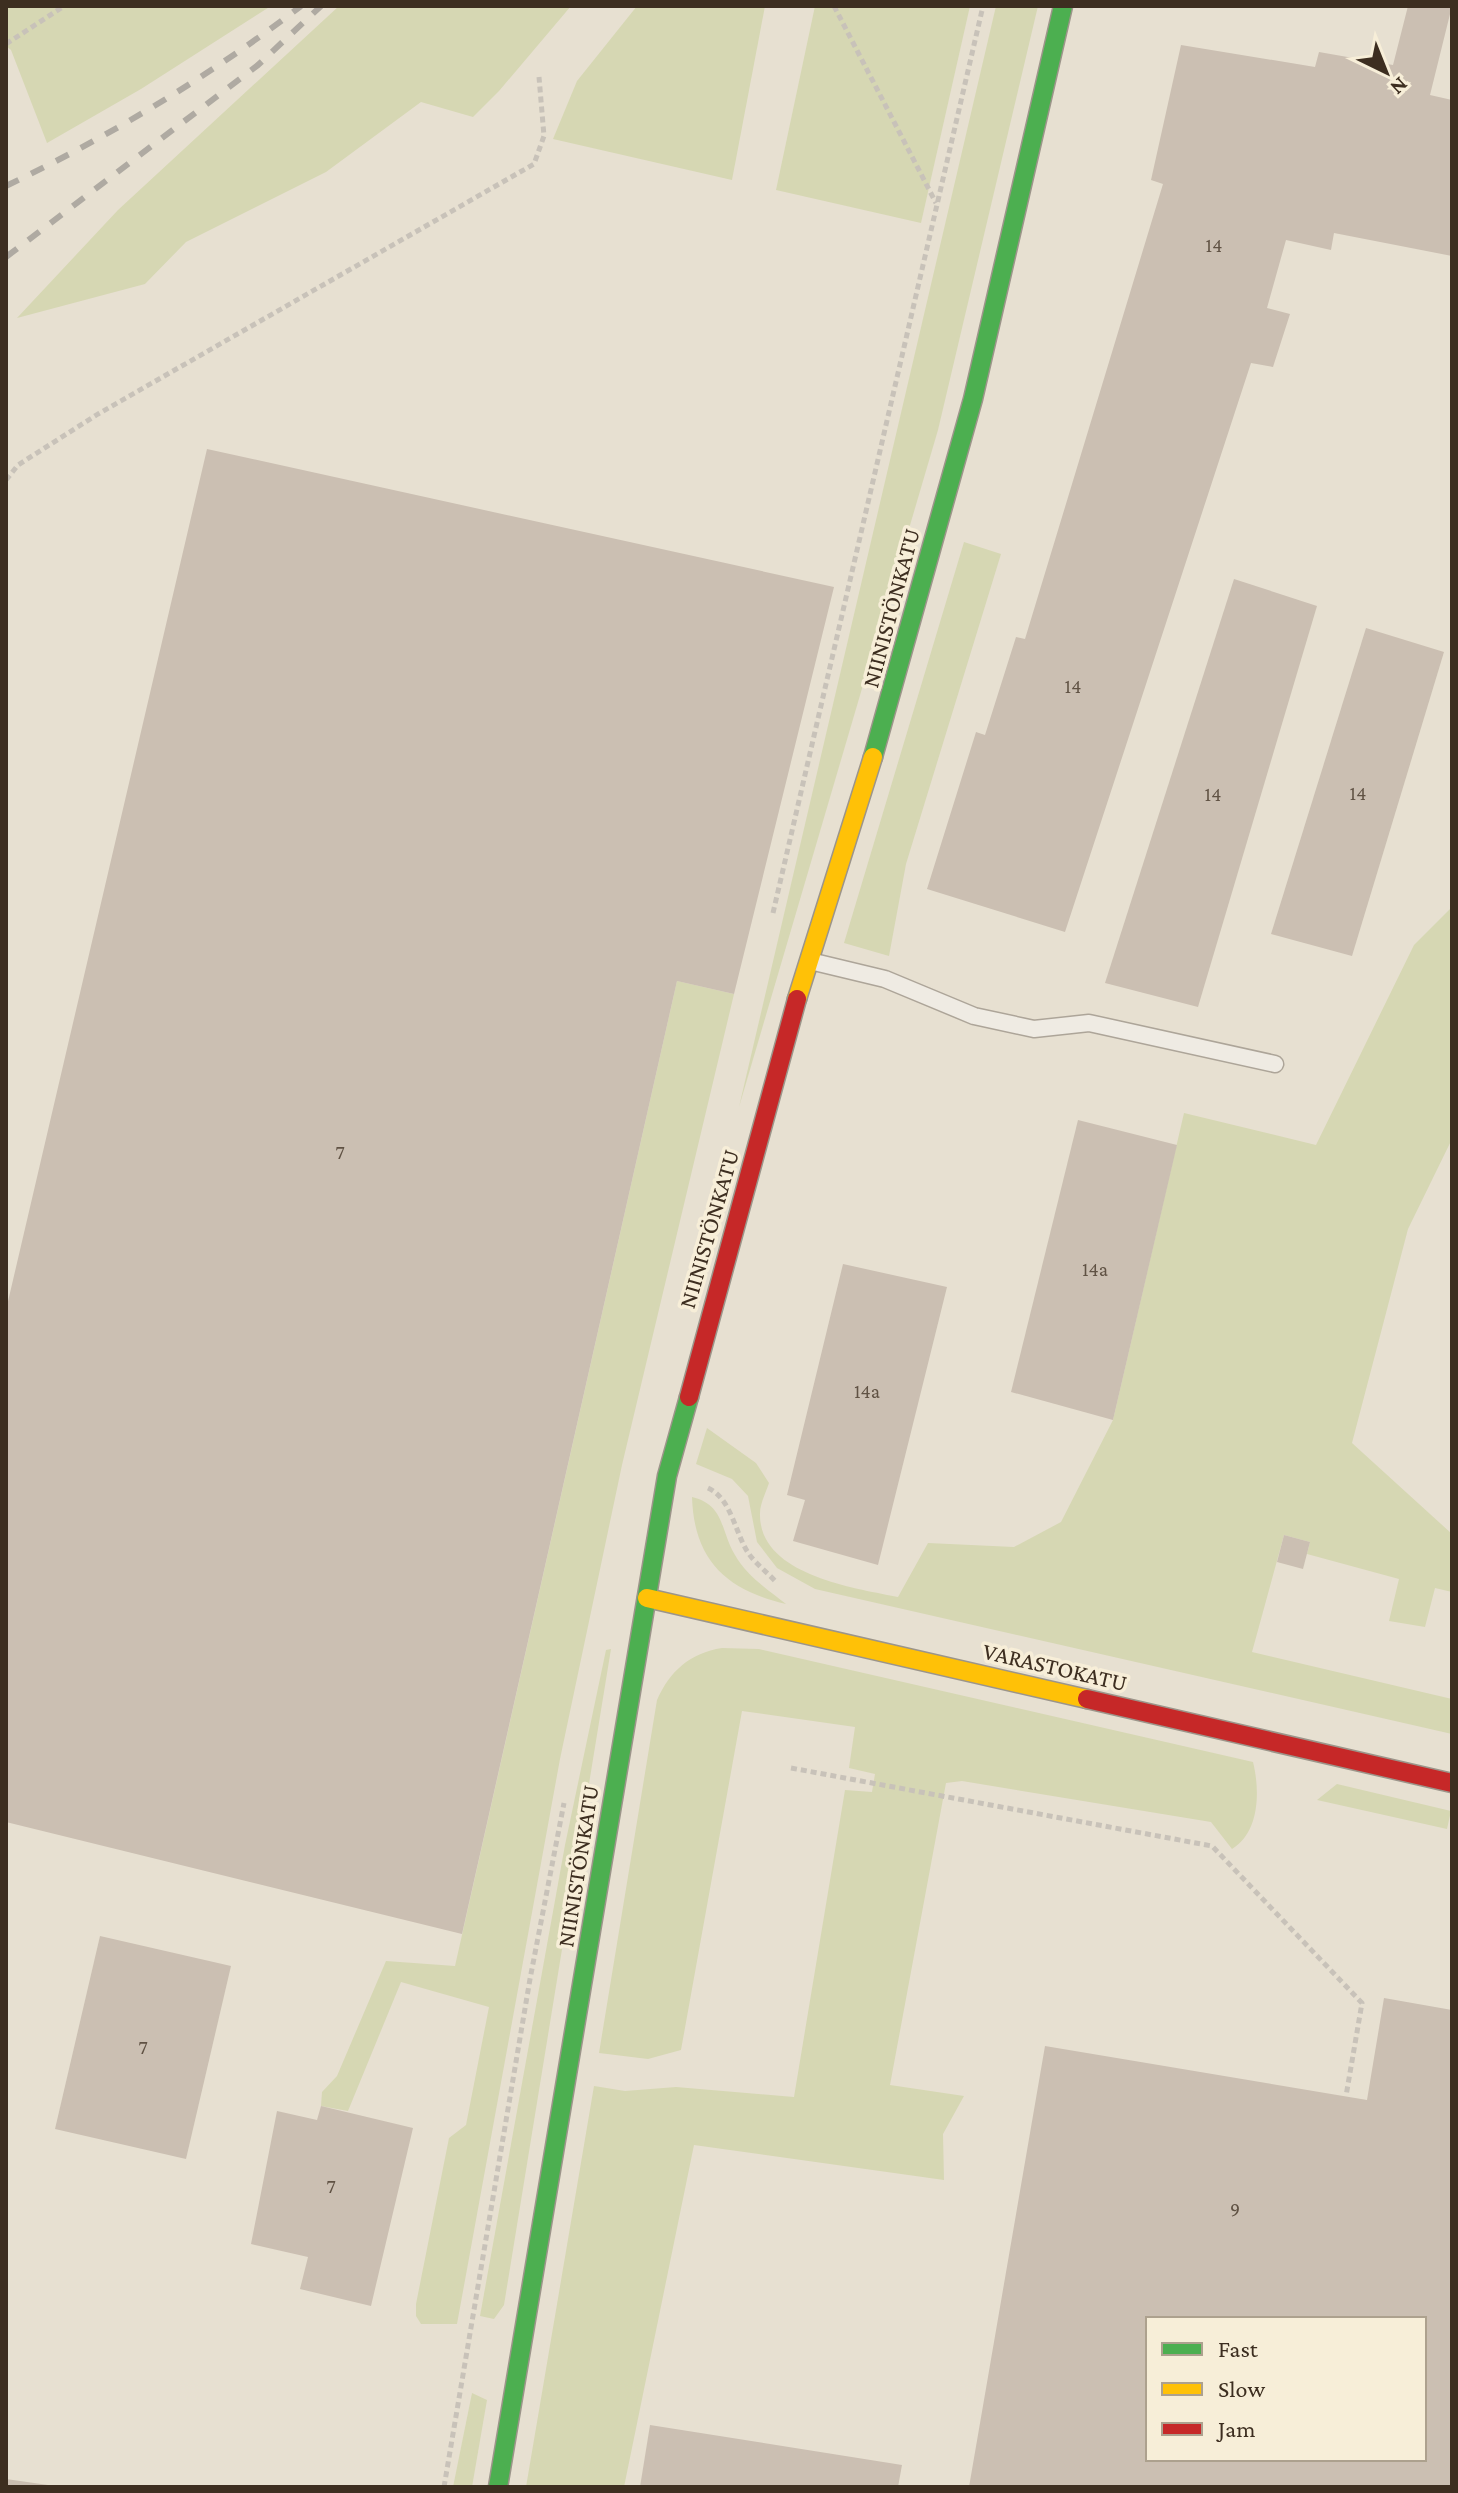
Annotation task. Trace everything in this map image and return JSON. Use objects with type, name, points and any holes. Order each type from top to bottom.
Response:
[{"type":"street","name":"NIINISTÖNKATU","points":[[498,2487],[667,1476],[808,960],[895,688],[969,415],[1063,6]]},
{"type":"street","name":"VARASTOKATU","points":[[647,1598],[1452,1783]]},
{"type":"lane","points":[[808,960],[885,979],[974,1016],[1034,1029],[1089,1023],[1275,1064]]},
{"type":"path","points":[[6,44],[64,6]]},
{"type":"path","points":[[834,6],[937,204]]},
{"type":"path","points":[[6,480],[18,465],[98,414],[534,164],[544,136],[539,77]]},
{"type":"path","points":[[667,1476],[714,1490],[733,1519],[748,1553],[782,1588]]},
{"type":"path","points":[[791,1768],[1212,1846],[1362,2003],[1346,2096]]},
{"type":"green space","points":[[6,6],[271,6],[141,89],[47,143],[11,50],[6,46]]},
{"type":"green space","points":[[339,6],[571,6],[473,117],[421,102],[326,172],[186,242],[145,284],[17,318],[118,210]]},
{"type":"green space","points":[[637,6],[765,6],[732,180],[553,139],[577,81]]},
{"type":"green space","points":[[815,6],[970,6],[921,223],[776,190]]},
{"type":"green space","points":[[996,6],[1038,6],[938,430],[739,1107]]},
{"type":"green space","points":[[964,542],[1001,554],[906,864],[889,956],[844,943]]},
{"type":"green space","points":[[1452,907],[1452,1139],[1408,1229],[1352,1443],[1452,1534],[1452,1592],[1435,1588],[1425,1627],[1389,1621],[1399,1579],[1307,1554],[1310,1542],[1284,1535],[1252,1652],[1452,1699],[1452,1734],[815,1589],[777,1568],[757,1542],[748,1496],[732,1479],[696,1464],[707,1428],[756,1463],[769,1483],[760,1513],[764,1534],[775,1551],[791,1564],[835,1583],[898,1597],[928,1543],[1014,1547],[1061,1522],[1113,1420],[1184,1113],[1316,1145],[1414,945]]},
{"type":"green space","points":[[677,981],[734,994],[622,1465],[560,1759],[457,2324],[421,2324],[416,2316],[416,2304],[449,2138],[466,2125],[489,2007],[401,1982],[348,2111],[321,2106],[322,2092],[337,2076],[386,1961],[455,1966]]},
{"type":"green space","points":[[692,1497],[711,1506],[745,1569],[786,1604],[746,1590],[717,1569],[699,1538]]},
{"type":"green space","points":[[722,1648],[759,1649],[1253,1762],[1257,1785],[1256,1810],[1248,1832],[1232,1849],[1211,1822],[962,1781],[946,1783],[890,2085],[964,2096],[943,2134],[944,2180],[694,2145],[624,2487],[526,2487],[594,2086],[625,2091],[676,2087],[794,2097],[845,1790],[872,1792],[875,1774],[849,1768],[855,1727],[742,1711],[681,2050],[648,2059],[599,2053],[657,1700],[668,1680],[682,1665],[700,1654]]},
{"type":"green space","points":[[611,1649],[504,2305],[494,2319],[480,2316],[565,1845],[606,1650]]},
{"type":"green space","points":[[1337,1784],[1451,1811],[1447,1829],[1317,1800]]},
{"type":"green space","points":[[472,2393],[487,2400],[472,2487],[453,2487]]},
{"type":"building","points":[[1408,6],[1452,6],[1430,95],[1452,100],[1452,256],[1334,233],[1331,250],[1286,240],[1267,308],[1290,314],[1273,367],[1251,363],[1065,932],[927,889],[976,732],[985,735],[1016,637],[1025,639],[1163,184],[1151,180],[1181,45],[1315,67],[1319,52],[1393,65]]},
{"type":"building","points":[[207,449],[834,587],[734,994],[677,981],[462,1934],[6,1822],[6,1310]]},
{"type":"building","points":[[1234,579],[1317,606],[1198,1007],[1105,983]]},
{"type":"building","points":[[1366,628],[1444,652],[1352,956],[1271,934]]},
{"type":"building","points":[[1078,1120],[1177,1145],[1113,1420],[1011,1392]]},
{"type":"building","points":[[843,1264],[947,1287],[878,1565],[793,1541],[805,1500],[787,1495]]},
{"type":"building","points":[[1284,1535],[1310,1542],[1303,1569],[1277,1562]]},
{"type":"building","points":[[100,1936],[231,1966],[186,2159],[55,2129]]},
{"type":"building","points":[[1384,1998],[1452,2010],[1452,2487],[969,2487],[1045,2046],[1367,2100]]},
{"type":"building","points":[[321,2106],[413,2128],[371,2306],[300,2289],[308,2257],[251,2244],[277,2111],[317,2120]]},
{"type":"building","points":[[650,2425],[902,2465],[898,2487],[640,2487]]},
{"type":"building","points":[[6,2479],[48,2485],[48,2487],[6,2487]]},
{"type":"railway","points":[[6,186],[158,104],[231,57],[301,6]]},
{"type":"railway","points":[[6,257],[258,65],[321,6]]},
{"type":"traffic: fast","points":[[873,757],[973,399],[1063,6]]},
{"type":"traffic: fast","points":[[498,2487],[667,1476],[689,1397]]},
{"type":"traffic: slow","points":[[797,999],[873,757]]},
{"type":"traffic: slow","points":[[647,1598],[1087,1699]]},
{"type":"traffic: jam","points":[[689,1397],[797,999]]},
{"type":"traffic: jam","points":[[1087,1699],[1452,1783]]}]
